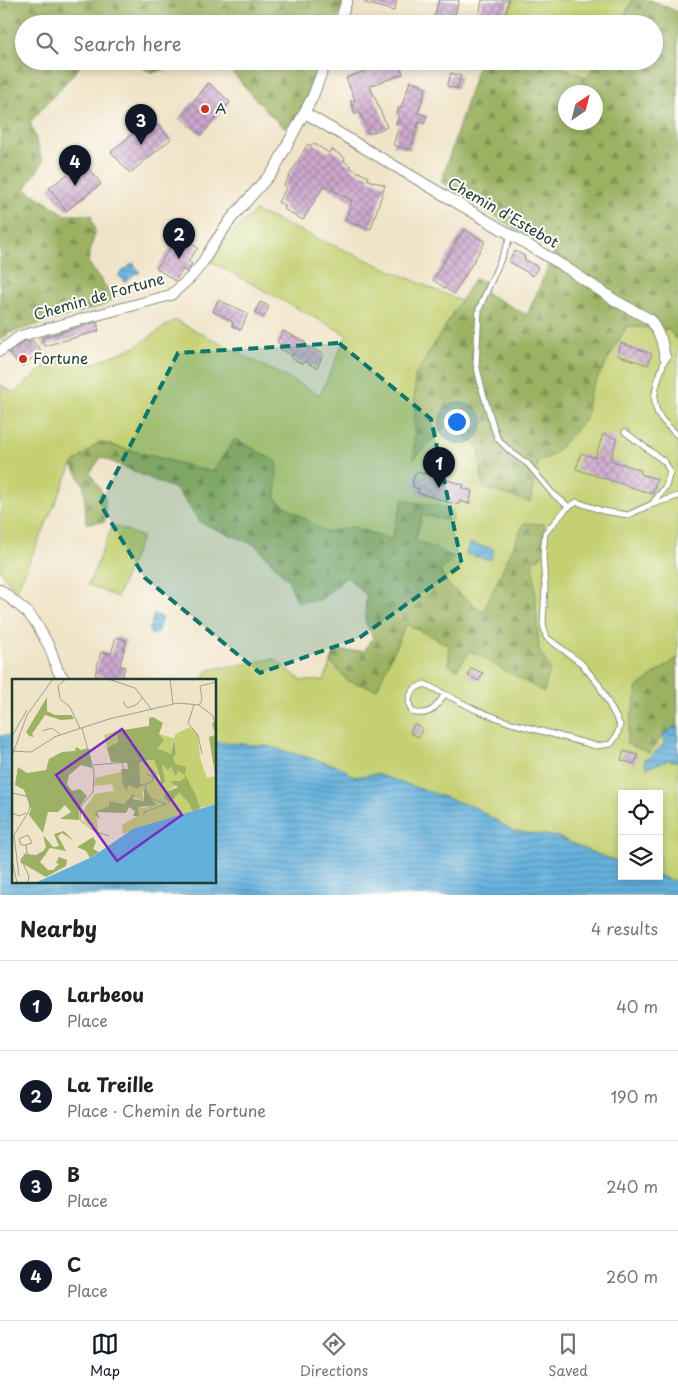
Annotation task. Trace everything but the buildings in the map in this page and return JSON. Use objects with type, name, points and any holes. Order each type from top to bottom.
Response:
[{"type":"street","points":[[342,15],[347,0]]},
{"type":"street","name":"Chemin de Fortune","points":[[0,351],[20,336],[171,295],[201,265],[212,245],[231,219],[274,170],[305,113],[323,70]]},
{"type":"street","name":"Chemin d'Estebot","points":[[305,113],[651,320],[661,339],[665,357]]},
{"type":"street","points":[[0,590],[27,612],[36,623],[50,648],[58,671],[64,679]]},
{"type":"lane","points":[[511,236],[479,308],[476,364],[497,438],[511,452],[528,464],[552,493],[569,507]]},
{"type":"lane","points":[[665,357],[656,385],[654,401],[659,415],[678,436]]},
{"type":"lane","points":[[625,432],[665,462],[670,472],[666,486],[652,504]]},
{"type":"lane","points":[[444,695],[436,707],[420,714],[412,712],[408,704],[410,695],[416,687],[425,684],[476,710],[508,722],[596,746],[611,744],[618,735],[620,725],[599,685],[581,663],[546,637],[543,623],[545,587],[543,555],[545,533],[569,507],[577,502],[603,512],[628,515],[652,504],[678,496]]},
{"type":"highlighted area","points":[[339,343],[431,419],[462,565],[359,638],[260,673],[145,578],[100,504],[178,353]]},
{"type":"green space","points":[[0,0],[344,0],[338,15],[15,15],[15,70],[77,70],[30,122],[43,162],[25,189],[66,215],[91,215],[95,231],[88,262],[114,298],[105,305],[9,333],[0,341]]},
{"type":"green space","points":[[512,0],[633,0],[624,15],[508,15]]},
{"type":"green space","points":[[633,0],[651,0],[678,12],[678,341],[669,330],[627,326],[590,391],[586,418],[554,454],[538,462],[530,502],[483,488],[479,448],[448,423],[414,459],[415,376],[474,279],[487,282],[484,292],[527,315],[554,253],[441,182],[477,70],[569,70],[587,78],[592,70],[663,70],[663,15],[624,15]]},
{"type":"green space","points":[[147,70],[163,70],[152,73]]},
{"type":"green space","points":[[230,70],[317,70],[299,119],[284,127],[269,114]]},
{"type":"green space","points":[[569,70],[592,70],[587,78]]},
{"type":"green space","points":[[255,211],[461,301],[415,376],[415,458],[448,423],[479,448],[483,488],[530,501],[538,461],[554,454],[586,418],[590,391],[627,326],[670,330],[678,341],[678,659],[637,687],[649,753],[663,735],[678,725],[678,882],[663,877],[663,790],[618,790],[618,862],[558,837],[513,831],[476,808],[376,774],[354,777],[341,767],[267,746],[216,742],[216,679],[204,679],[208,670],[274,659],[302,681],[324,680],[331,662],[348,681],[406,624],[449,645],[449,665],[457,669],[470,650],[550,669],[539,650],[533,561],[524,524],[483,613],[450,587],[440,571],[454,557],[415,541],[422,515],[452,521],[452,509],[403,500],[392,540],[353,527],[326,533],[276,500],[235,440],[212,472],[99,442],[72,465],[16,592],[0,570],[1,385],[14,393],[53,359],[91,364],[135,347],[175,320],[320,395],[347,335],[211,262],[222,243]]},
{"type":"green space","points":[[235,439],[277,462],[276,500],[326,532],[353,527],[391,540],[403,500],[452,509],[453,521],[422,515],[415,540],[454,557],[440,572],[450,587],[483,612],[524,523],[544,524],[548,552],[533,561],[539,650],[550,669],[544,692],[470,651],[457,669],[449,665],[449,645],[406,624],[377,689],[348,681],[331,662],[335,651],[364,651],[373,638],[365,620],[366,595],[347,577],[320,600],[297,602],[289,581],[255,545],[201,523],[177,490],[101,457],[90,473],[105,497],[105,522],[86,523],[84,486],[72,465],[99,442],[212,472]]},
{"type":"green space","points":[[113,525],[142,537],[117,597],[88,585]]},
{"type":"green space","points":[[677,658],[678,725],[663,735],[649,753],[626,743],[637,687]]},
{"type":"water","points":[[133,263],[140,272],[125,282],[118,275]]},
{"type":"water","points":[[469,543],[494,549],[491,560],[466,554]]},
{"type":"water","points":[[154,614],[162,617],[157,633],[152,635],[149,631]]},
{"type":"water","points":[[677,725],[678,762],[669,760],[646,768],[644,759],[649,758],[665,743],[663,735]]},
{"type":"water","points":[[12,735],[12,882],[216,882],[216,742],[267,746],[341,767],[354,777],[376,774],[476,808],[513,831],[558,837],[618,862],[618,880],[663,880],[663,877],[678,882],[678,895],[0,895],[0,736]]},
{"type":"place","name":"A","points":[[205,109]]},
{"type":"place","name":"B","points":[[141,145]]},
{"type":"place","name":"C","points":[[75,186]]},
{"type":"place","name":"La Treille","points":[[179,259]]},
{"type":"place","name":"Fortune","points":[[23,359]]},
{"type":"place","name":"Larbeou","points":[[439,488]]}]
